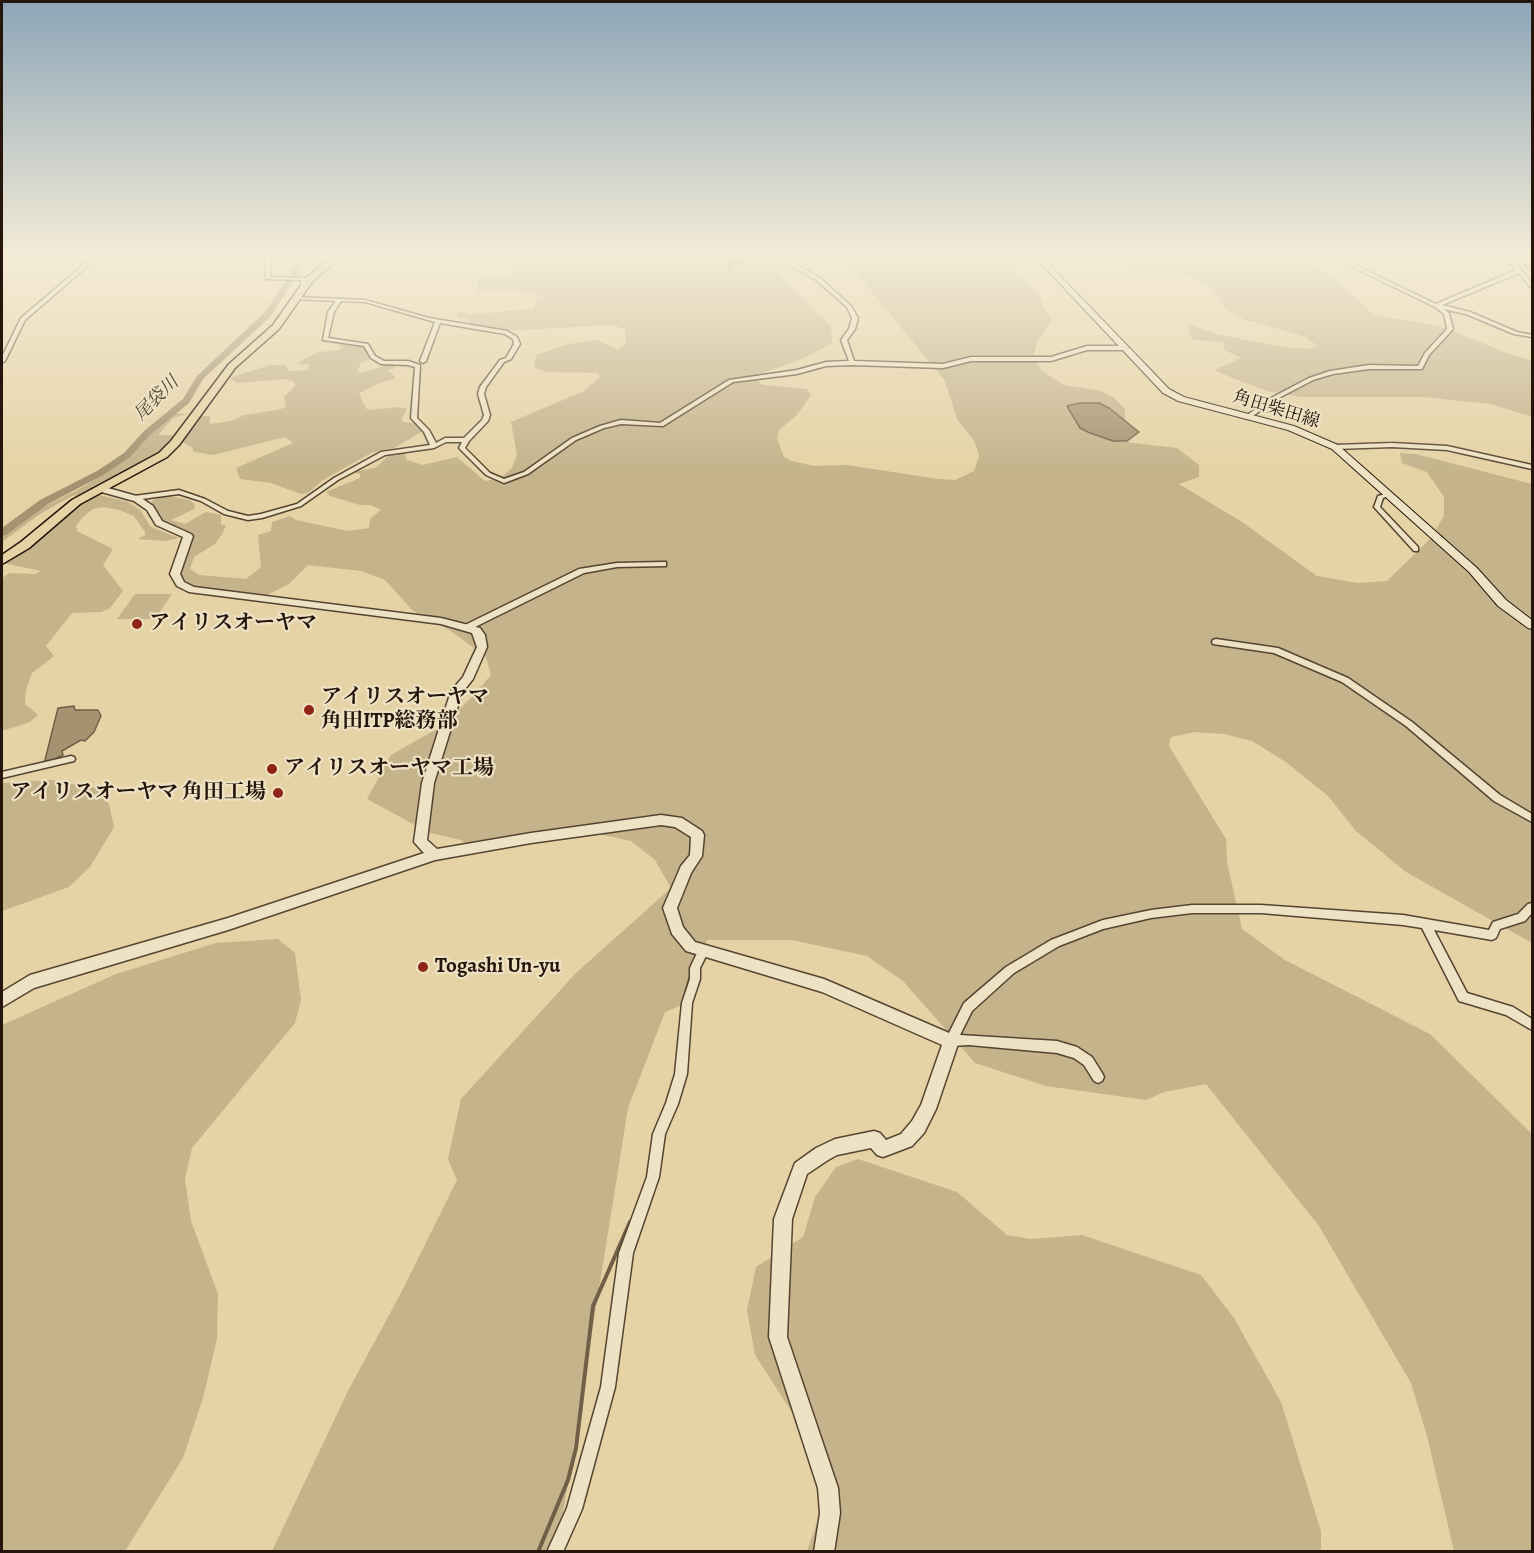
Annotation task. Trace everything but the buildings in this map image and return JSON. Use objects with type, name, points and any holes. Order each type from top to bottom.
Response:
[{"type":"highway","points":[[2,560],[25,545],[76,502],[148,465],[171,447],[231,366],[274,328]]},
{"type":"main road","name":"角田柴田線","points":[[1104,328],[1126,348],[1166,391],[1181,399],[1291,428],[1335,447],[1473,570],[1502,603],[1533,625]]},
{"type":"street","points":[[2,361],[20,328]]},
{"type":"street","points":[[327,328],[325,339],[366,345],[373,357],[383,363],[408,363],[418,366],[414,418],[427,431],[434,446]]},
{"type":"street","points":[[423,361],[435,328]]},
{"type":"street","points":[[481,328],[507,333],[518,340],[508,359],[502,361],[483,387],[481,398],[487,418],[466,440],[462,448],[479,467],[492,477],[508,480],[526,472],[585,433],[621,422],[661,424],[731,381],[797,372],[826,364],[943,366],[971,359],[1051,359],[1087,348],[1126,348]]},
{"type":"street","points":[[852,328],[843,340],[852,363]]},
{"type":"street","points":[[1248,417],[1273,399],[1311,379],[1332,372],[1369,367],[1420,368],[1427,354],[1450,328]]},
{"type":"street","points":[[1505,328],[1533,336]]},
{"type":"street","points":[[134,498],[179,492],[203,500],[226,513],[248,518],[262,516],[299,505],[336,479],[383,453],[434,446],[445,440],[466,440]]},
{"type":"street","points":[[1335,447],[1429,446],[1471,452],[1533,467]]},
{"type":"street","points":[[101,489],[134,498],[150,508],[159,523],[188,536],[175,574],[178,582],[186,588],[218,595],[441,621],[476,630],[480,635],[482,647],[468,680],[457,691],[428,783],[420,842],[435,855]]},
{"type":"street","points":[[1389,495],[1380,497],[1377,507],[1416,549]]},
{"type":"street","points":[[466,628],[582,571],[616,565],[663,564]]},
{"type":"street","points":[[1216,642],[1275,650],[1345,680],[1409,724],[1497,798],[1533,818]]},
{"type":"street","points":[[2,775],[71,759]]},
{"type":"street","points":[[2,1000],[30,982],[228,924],[435,855],[531,838],[661,820],[678,822],[698,835],[696,856],[686,870],[670,908],[677,930],[691,947],[824,986],[951,1041],[1033,1043],[1077,1053],[1088,1060],[1098,1077]]},
{"type":"street","points":[[824,1551],[830,1513],[828,1488],[778,1337],[783,1219],[801,1169],[822,1154],[835,1147],[874,1139],[884,1149],[906,1140],[918,1127],[928,1109],[951,1041],[968,1006],[1010,970],[1055,943],[1103,925],[1151,914],[1192,909],[1297,911],[1425,923],[1492,935],[1497,925],[1521,918],[1533,907]]},
{"type":"street","points":[[1425,923],[1463,997],[1509,1011],[1533,1025]]},
{"type":"street","points":[[555,1551],[574,1509],[608,1387],[626,1253],[653,1177],[659,1134],[672,1104],[681,1074],[687,1003],[695,979],[695,968],[704,952]]},
{"type":"shaded area","points":[[489,328],[548,328],[502,331]]},
{"type":"shaded area","points":[[831,328],[832,343],[802,359],[760,374],[758,380],[760,384],[807,389],[811,395],[797,415],[779,430],[777,438],[784,457],[814,466],[847,465],[955,480],[974,471],[979,456],[975,442],[957,419],[945,381],[902,328],[1046,328],[1037,343],[1033,357],[1042,371],[1064,385],[1101,391],[1114,398],[1125,409],[1125,419],[1108,440],[1177,448],[1199,465],[1199,477],[1179,484],[1242,522],[1317,576],[1358,583],[1387,581],[1430,539],[1444,516],[1444,497],[1427,472],[1402,463],[1400,453],[1416,454],[1532,484],[1532,943],[1406,872],[1356,831],[1328,796],[1286,762],[1252,741],[1224,734],[1195,732],[1171,737],[1169,746],[1226,839],[1227,862],[1242,929],[1285,960],[1430,1034],[1532,1134],[1532,1551],[1454,1551],[1427,1436],[1411,1383],[1319,1226],[1206,1084],[1164,1092],[1146,1100],[1046,1086],[975,1063],[903,981],[867,956],[792,940],[707,940],[687,1003],[665,1012],[628,1108],[557,1551],[272,1551],[348,1391],[402,1291],[457,1180],[448,1159],[461,1099],[576,973],[671,888],[655,860],[631,841],[585,831],[469,847],[461,840],[430,833],[367,799],[391,755],[442,726],[491,675],[486,657],[451,631],[413,611],[385,580],[361,571],[308,565],[289,584],[265,596],[192,589],[181,577],[180,566],[191,545],[192,533],[164,523],[151,505],[152,501],[163,495],[189,500],[195,504],[194,509],[171,520],[185,524],[206,512],[221,515],[221,524],[226,526],[222,534],[215,544],[194,557],[190,569],[199,575],[246,579],[261,567],[258,535],[271,531],[272,522],[290,516],[296,520],[347,531],[369,528],[370,519],[381,510],[371,505],[360,505],[330,496],[326,492],[360,478],[360,474],[351,472],[375,468],[393,452],[404,451],[407,460],[423,465],[457,457],[485,481],[501,478],[512,468],[517,455],[511,422],[584,391],[601,376],[597,373],[546,372],[534,367],[536,355],[569,344],[598,340],[618,350],[626,342],[625,329]]},
{"type":"shaded area","points":[[1189,328],[1201,328],[1276,346],[1307,349],[1317,346],[1306,337],[1276,328],[1446,328],[1512,355],[1532,360],[1532,417],[1491,404],[1423,397],[1300,397],[1267,391],[1214,370],[1241,358],[1224,350],[1223,342],[1192,340]]},
{"type":"shaded area","points":[[338,344],[361,345],[370,350],[370,359],[361,363],[357,371],[362,373],[393,363],[395,368],[388,370],[396,378],[359,393],[364,405],[368,410],[399,407],[407,409],[402,419],[403,422],[416,423],[423,431],[394,448],[371,453],[323,480],[308,493],[301,494],[271,483],[240,479],[236,468],[293,443],[285,437],[213,455],[194,452],[192,447],[182,442],[199,416],[210,416],[210,424],[231,421],[244,415],[278,410],[286,407],[284,397],[295,386],[294,382],[284,379],[237,383],[229,378],[270,365],[284,365],[290,371],[307,370],[310,365],[296,364],[318,352],[339,350],[341,348]]},
{"type":"shaded area","points":[[1099,403],[1109,408],[1139,432],[1127,441],[1113,441],[1090,433],[1080,428],[1067,406]]},
{"type":"shaded area","points":[[175,413],[186,414],[173,418],[158,435],[173,435],[162,451],[85,494],[72,496],[40,514],[2,542],[2,537],[37,510],[83,487],[131,455],[149,433]]},
{"type":"shaded area","points":[[99,495],[128,502],[140,510],[151,527],[179,538],[165,541],[138,539],[145,535],[145,532],[134,516],[119,510],[104,507],[93,509],[83,517],[76,526],[77,531],[113,549],[103,565],[123,591],[110,608],[101,612],[72,613],[46,646],[54,656],[32,673],[26,690],[25,704],[38,715],[30,722],[2,731],[2,578],[10,573],[35,574],[41,571],[3,563],[80,503]]},
{"type":"shaded area","points":[[135,594],[172,594],[155,619],[117,619]]},
{"type":"shaded area","points":[[74,706],[75,710],[98,710],[101,716],[94,732],[85,741],[81,740],[62,751],[63,755],[44,764],[58,708]]},
{"type":"shaded area","points":[[51,780],[95,788],[109,804],[114,827],[90,867],[69,887],[2,911],[2,783]]},
{"type":"shaded area","points":[[278,939],[295,953],[301,1000],[295,1023],[192,1148],[185,1179],[191,1221],[218,1294],[217,1339],[203,1398],[183,1458],[125,1551],[2,1551],[2,1025],[116,974],[216,943]]},
{"type":"shaded area","points":[[858,1159],[957,1192],[1007,1235],[1031,1239],[1082,1235],[1201,1275],[1234,1318],[1281,1402],[1321,1531],[1321,1551],[807,1551],[820,1514],[824,1489],[804,1431],[755,1355],[747,1310],[756,1267],[803,1237],[815,1197],[836,1167]]},
{"type":"waterway","name":"尾袋川","points":[[2,533],[44,502],[100,473],[127,455],[147,433],[186,401],[200,378],[253,328]]},
{"type":"waterway","points":[[682,1006],[690,977]]},
{"type":"waterway","points":[[538,1552],[568,1480],[576,1448],[593,1306],[630,1222]]},
{"type":"place","name":"アイリスオーヤマ","points":[[137,624]]},
{"type":"place","name":"アイリスオーヤマ 角田ITP総務部","points":[[309,710]]},
{"type":"place","name":"アイリスオーヤマ工場","points":[[272,769]]},
{"type":"place","name":"アイリスオーヤマ 角田工場","points":[[278,793]]},
{"type":"place","name":"Togashi Un-yu","points":[[423,967]]}]
